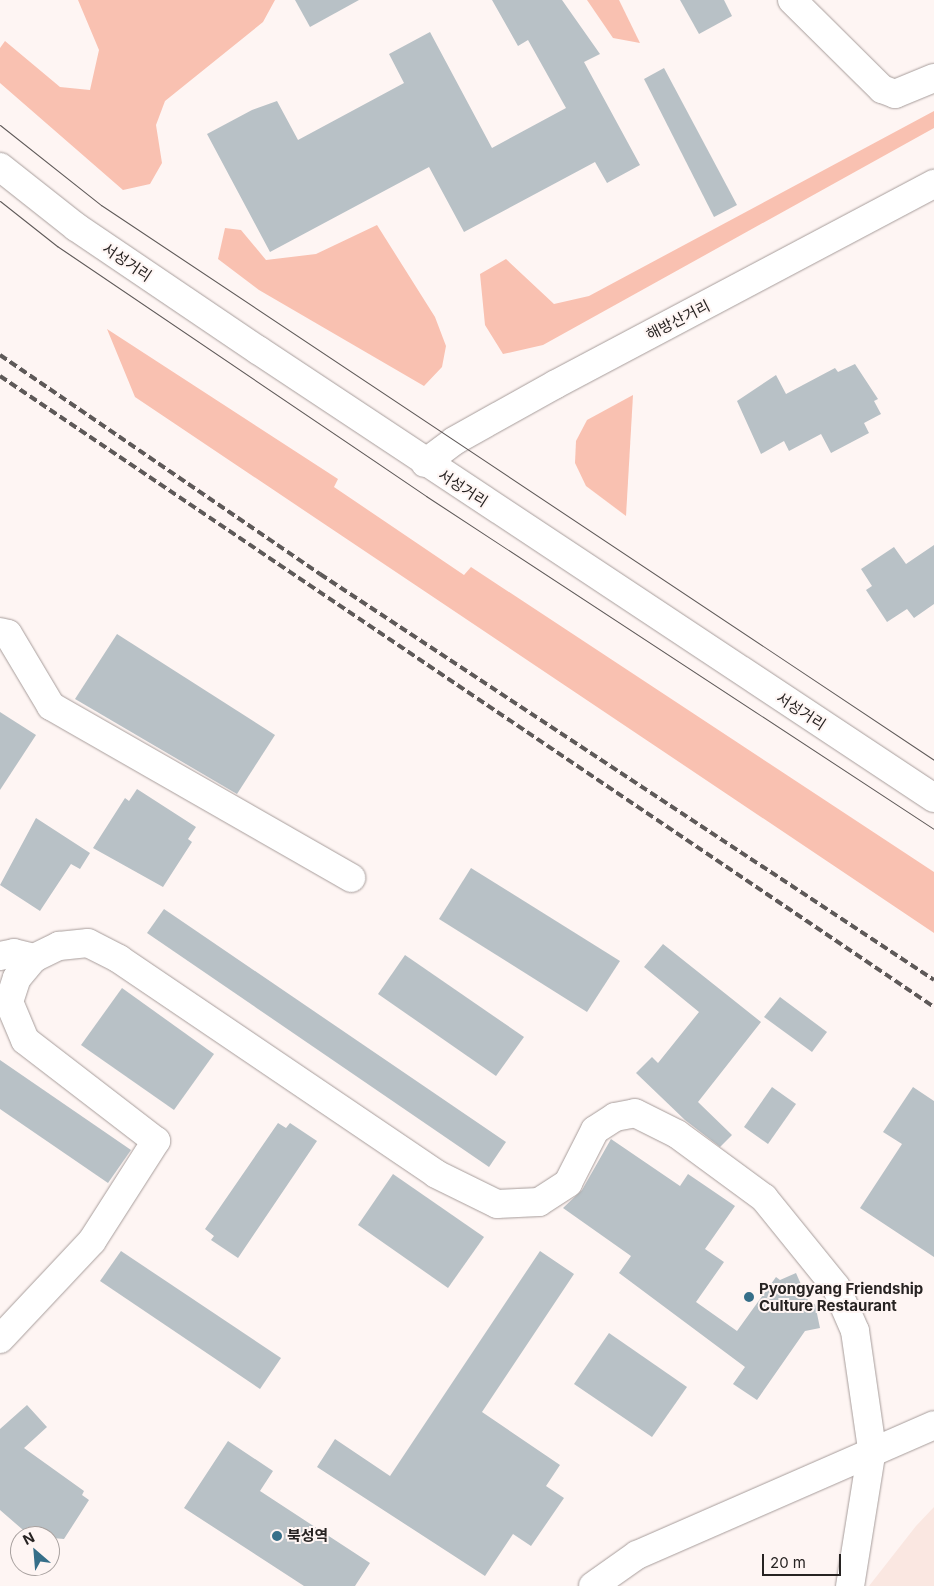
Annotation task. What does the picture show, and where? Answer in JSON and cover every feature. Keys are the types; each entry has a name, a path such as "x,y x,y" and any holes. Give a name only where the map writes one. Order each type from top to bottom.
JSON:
{"street":[{"path":"792,0 882,89 895,94 934,78"},
{"name":"서성거리","path":"0,167 76,227 425,463 934,798"},
{"name":"해방산거리","path":"425,463 454,441 556,384 934,184"},
{"path":"0,632 8,634 51,706 351,878"},
{"path":"0,1340 92,1241 156,1141 24,1040 9,1021 9,1002 17,978 34,958 59,946 88,943 112,955 436,1174 497,1204 538,1202 568,1183 596,1130 615,1117 635,1113 677,1134 764,1198 836,1287 855,1331 872,1449 850,1586"},
{"path":"0,956 14,953 34,958"},
{"path":"594,1586 637,1555 872,1449 934,1425"}],"shaded area":[{"path":"78,0 275,0 263,22 165,101 156,125 162,163 150,184 123,190 0,83 0,48 5,41 60,87 90,90 99,50"},
{"path":"587,0 619,0 640,43 613,38"},
{"path":"934,111 934,128 543,345 503,354 485,325 480,274 506,259 554,304 589,296"},
{"path":"377,225 435,317 446,346 442,367 424,386 259,290 218,259 225,228 241,230 266,260 316,254"},
{"path":"107,329 338,479 334,487 464,575 471,567 934,872 934,933 135,397"},
{"path":"633,395 626,516 586,486 575,463 576,441 587,420"},
{"path":"934,1507 934,1586 869,1586 916,1526"}],"building":[{"path":"295,0 359,0 310,27"},
{"path":"492,0 562,0 600,54 584,62 640,165 607,183 595,162 464,232 429,167 270,252 207,134 252,110 277,101 298,140 404,83 389,54 430,32 492,148 566,108 528,40 518,46"},
{"path":"680,0 724,0 732,16 699,34"},
{"path":"664,68 737,205 714,217 644,79"},
{"path":"855,364 878,399 874,401 881,414 864,423 869,433 831,453 821,434 789,451 784,441 761,454 737,401 776,375 786,394 835,368 838,372"},
{"path":"934,545 934,604 914,618 907,609 887,622 866,590 872,586 861,569 894,547 906,564"},
{"path":"117,634 275,735 237,794 75,699"},
{"path":"0,712 36,735 0,790"},
{"path":"137,789 196,827 188,839 192,842 163,887 93,848 125,798 129,801"},
{"path":"36,818 90,853 80,869 71,864 40,911 0,885"},
{"path":"471,868 620,961 587,1012 439,919"},
{"path":"164,909 506,1142 489,1167 147,933"},
{"path":"663,944 761,1022 698,1102 732,1135 720,1147 685,1120 636,1073 652,1057 658,1063 699,1012 644,967"},
{"path":"405,955 524,1037 496,1076 378,994"},
{"path":"122,988 214,1054 174,1110 81,1045"},
{"path":"780,997 827,1032 812,1052 764,1017"},
{"path":"0,1060 131,1150 108,1183 0,1109"},
{"path":"772,1087 796,1104 768,1144 744,1127"},
{"path":"913,1087 934,1101 934,1257 860,1208 902,1144 883,1132"},
{"path":"278,1123 286,1128 290,1123 317,1141 238,1258 211,1240 214,1236 205,1229"},
{"path":"611,1139 680,1186 688,1174 735,1206 705,1249 724,1262 696,1302 737,1331 776,1277 780,1280 796,1273 810,1305 815,1304 820,1328 805,1331 757,1400 733,1384 745,1367 619,1273 631,1256 563,1208 582,1190"},
{"path":"393,1174 484,1237 448,1288 358,1225"},
{"path":"121,1251 281,1358 260,1389 100,1281"},
{"path":"540,1251 574,1274 482,1412 560,1465 546,1486 564,1498 531,1546 513,1534 485,1576 317,1467 335,1439 390,1476"},
{"path":"609,1333 687,1387 652,1437 574,1384"},
{"path":"27,1405 47,1427 24,1448 84,1491 82,1495 89,1500 64,1539 60,1539 60,1526 18,1526 0,1510 0,1429"},
{"name":"북성역","path":"228,1441 273,1471 260,1491 370,1563 355,1586 304,1586 184,1508"}],"tram line":[{"path":"0,125 101,205 934,760"},
{"path":"0,201 57,246 426,496 934,829"}],"railway":[{"path":"0,355 320,574 934,980"},
{"path":"0,376 934,1007"}],"place":[{"name":"Pyongyang Friendship Culture Restaurant","path":"749,1297"},
{"name":"북성역","path":"277,1536"}]}
